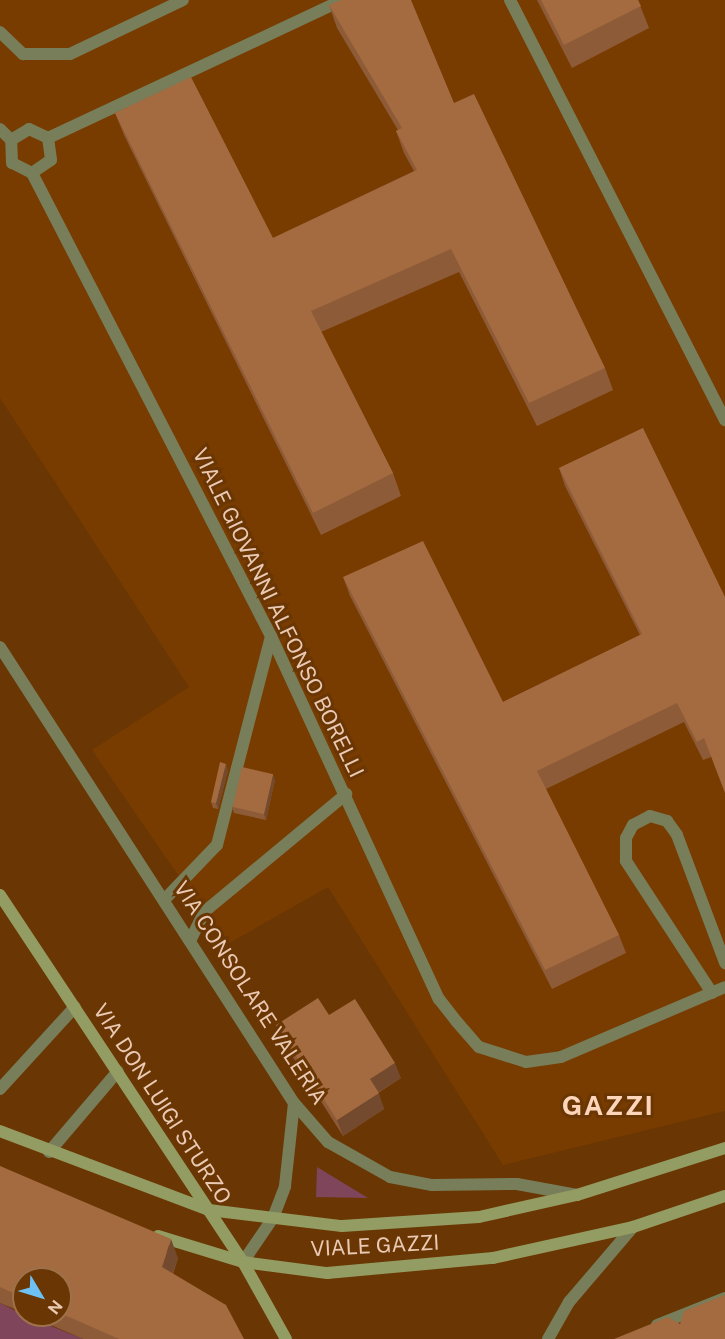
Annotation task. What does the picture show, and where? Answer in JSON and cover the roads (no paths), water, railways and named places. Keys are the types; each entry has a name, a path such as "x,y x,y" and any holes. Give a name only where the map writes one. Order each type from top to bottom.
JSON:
{"main road":[{"name":"VIA DON LUIGI STURZO","path":"0,894 243,1262 286,1339"},
{"name":"VIALE GAZZI","path":"0,1131 49,1152 209,1210 342,1226 423,1223 479,1217 577,1195 725,1148"},
{"name":"VIALE GAZZI","path":"146,1231 243,1262 327,1273 493,1258 633,1227 725,1196"}],"street":[{"path":"0,32 23,54 70,54 183,0"},
{"path":"48,138 342,0"},
{"path":"510,0 725,420"},
{"path":"0,129 11,140 12,163 32,173 51,160 48,138"},
{"path":"11,140 29,129 48,138"},
{"name":"VIALE GIOVANNI ALFONSO BORELLI","path":"32,173 271,636 439,999 479,1047 501,1058 526,1062 561,1057 712,993"},
{"path":"165,899 218,845 271,636"},
{"name":"VIA CONSOLARE VALERIA","path":"0,647 191,939 294,1103 328,1142 390,1177 432,1185 517,1184 577,1195"},
{"path":"191,939 204,912 346,794"},
{"path":"725,963 677,835 667,821 650,816 633,825 626,838 626,861 712,993 725,987"},
{"path":"0,1089 75,1007"},
{"path":"49,1152 118,1071"},
{"path":"243,1262 273,1218 292,1158 294,1103"},
{"path":"548,1339 569,1302 633,1227"},
{"path":"644,1330 679,1323 725,1298"}],"district":[{"name":"GAZZI","path":"608,1106"}]}
